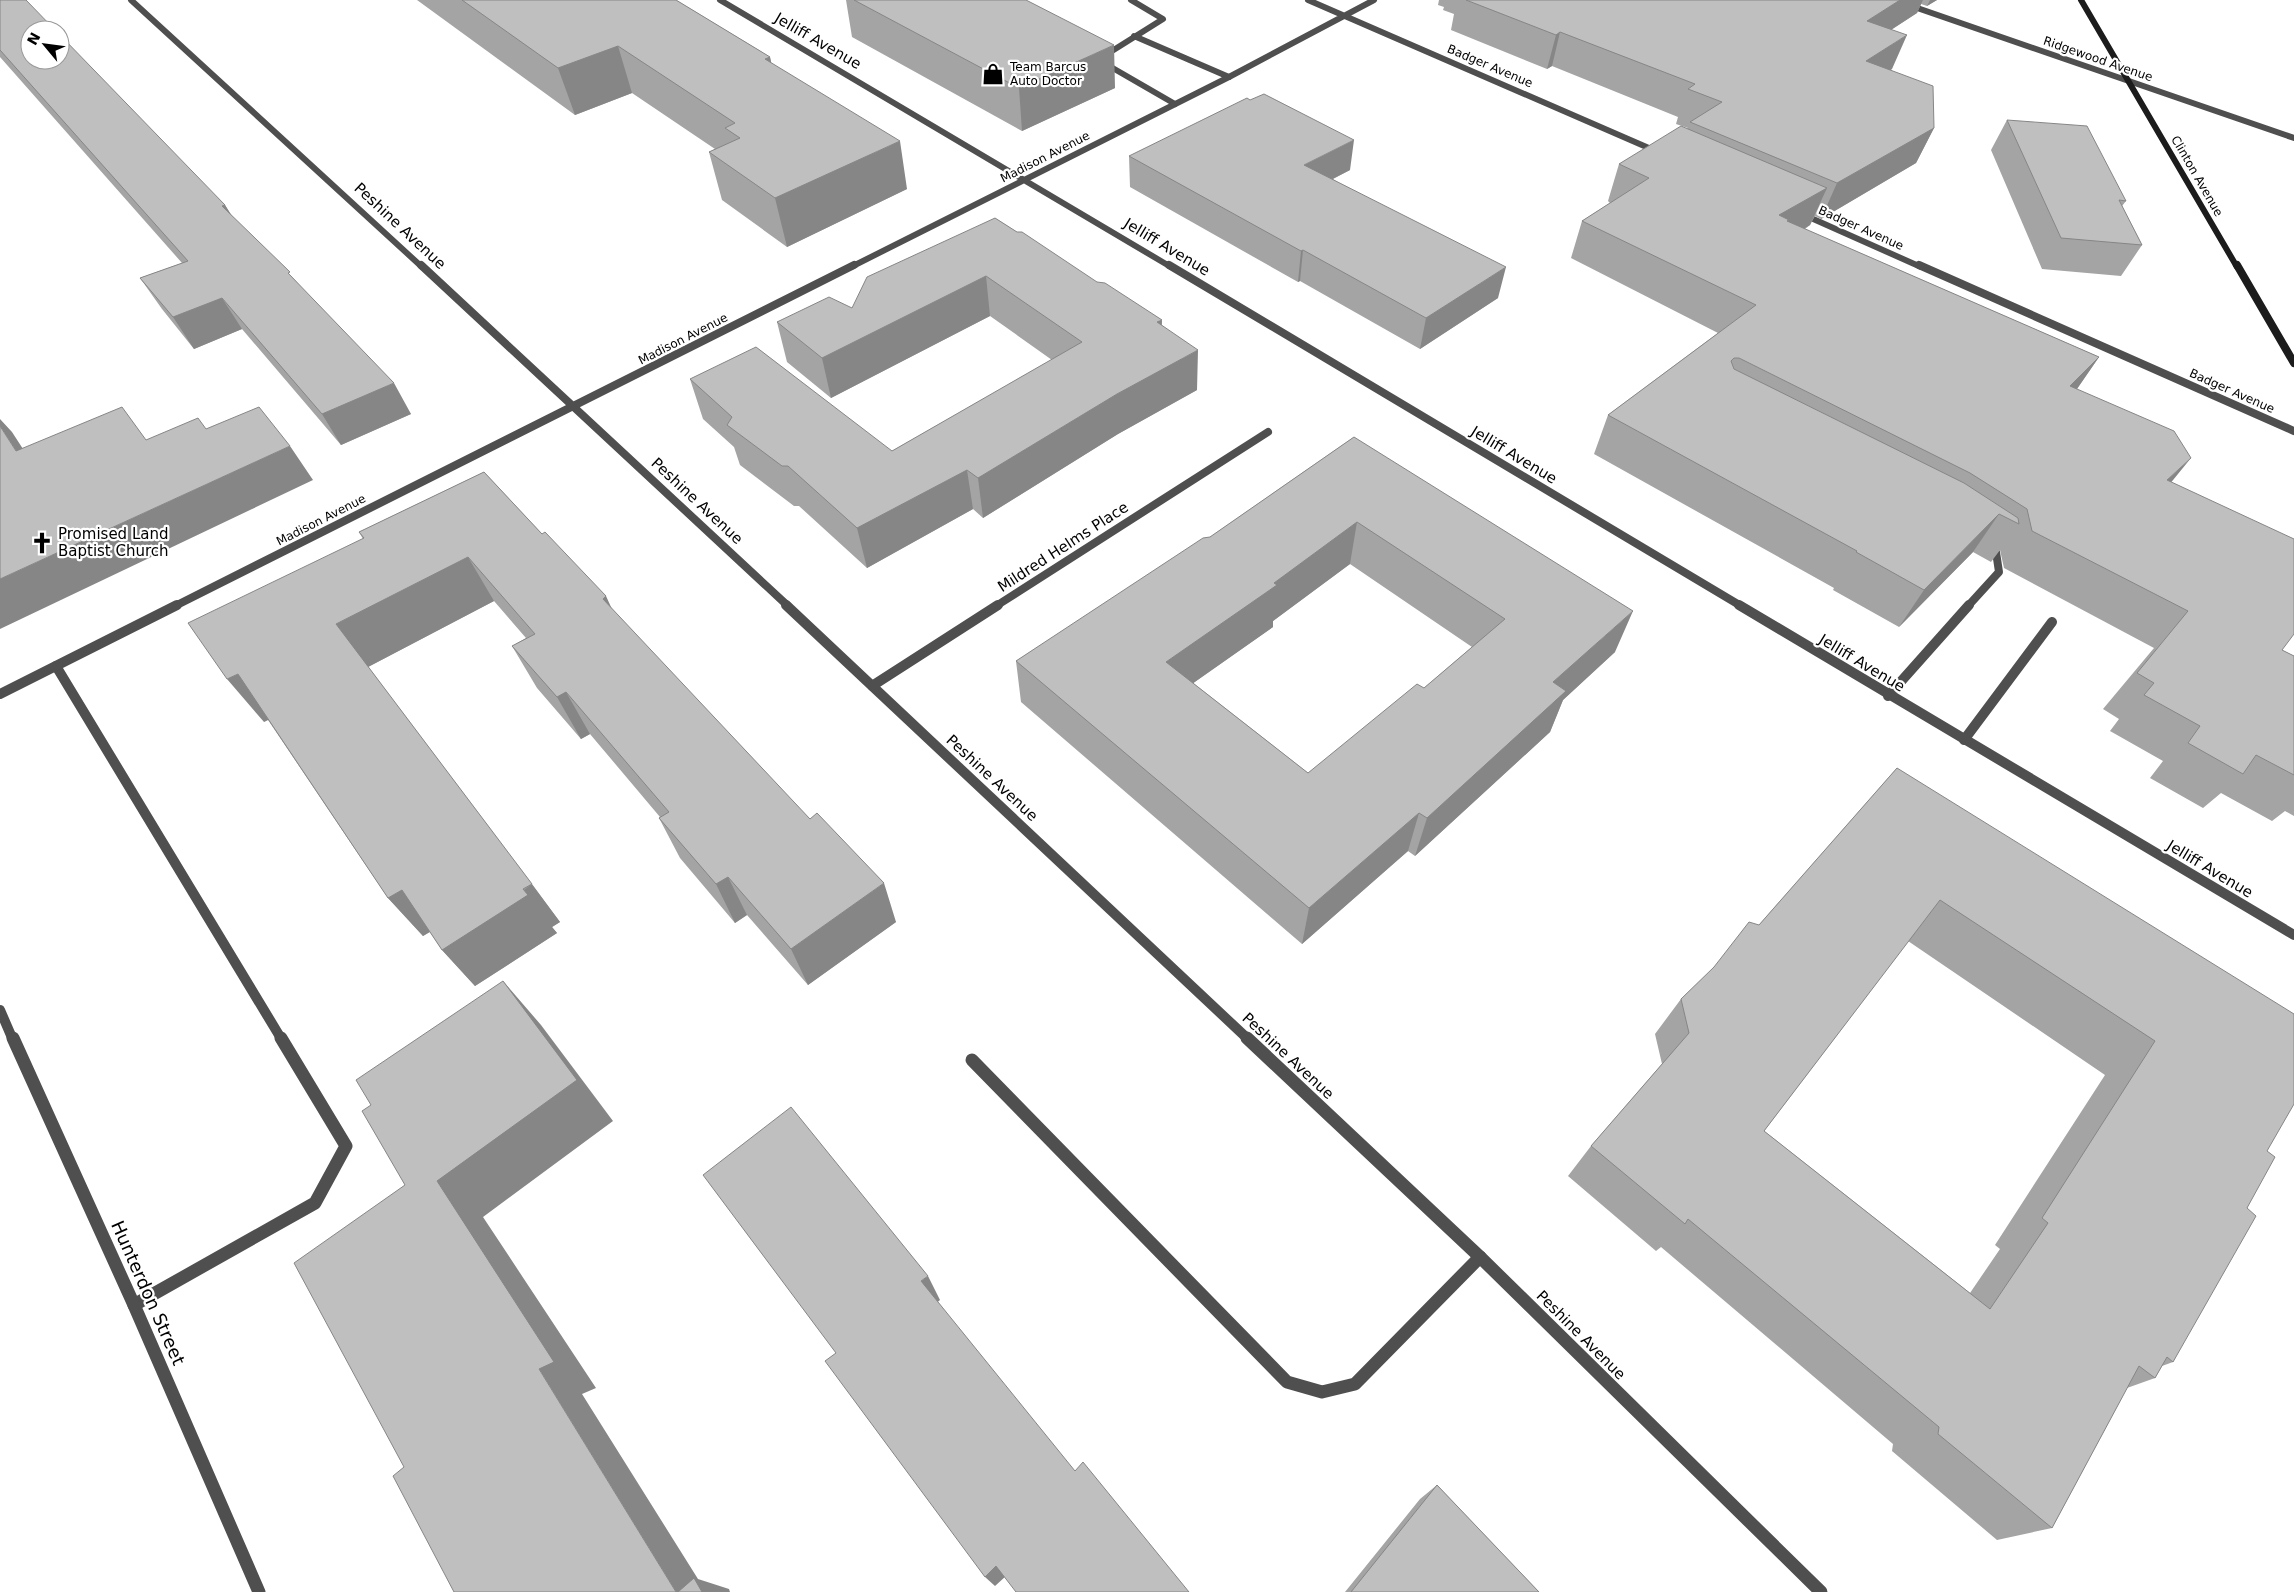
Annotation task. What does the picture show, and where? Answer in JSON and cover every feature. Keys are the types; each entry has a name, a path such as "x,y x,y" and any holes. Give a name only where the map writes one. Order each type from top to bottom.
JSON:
{"main road":[{"name":"Clinton Avenue","path":"2081,0 2294,363"}],"street":[{"name":"Peshine Avenue","path":"131,0 574,406 1480,1257 1820,1592"},
{"name":"Jelliff Avenue","path":"720,0 1026,179 1888,696 2294,935"},
{"path":"1131,0 1162,19 1097,59 1175,104"},
{"name":"Badger Avenue","path":"1308,0 1662,153"},
{"name":"Madison Avenue","path":"0,694 1229,77 1374,0"},
{"name":"Ridgewood Avenue","path":"1894,0 2294,138"},
{"path":"1134,36 1229,77"},
{"name":"Badger Avenue","path":"1799,213 2294,431"},
{"name":"Mildred Helms Place","path":"872,686 1268,432"},
{"path":"1888,696 1999,572 1996,552 1981,542"},
{"path":"1964,740 2052,622"},
{"path":"56,666 346,1146 315,1203 134,1305"},
{"name":"Hunterdon Street","path":"0,1010 134,1305 259,1592"},
{"path":"972,1060 1287,1382 1322,1392 1355,1384 1480,1257"}],"building":[{"path":"0,0 26,0 45,20 20,20 20,70 70,70 70,45 225,205 222,206 290,272 288,273 394,383 322,414 222,298 173,317 140,278 188,261 0,50"},
{"path":"462,0 676,0 770,57 765,59 900,141 775,198 709,152 740,138 725,128 735,123 618,46 558,68"},
{"path":"854,0 1026,0 1114,45 1019,88"},
{"path":"1466,0 1900,0 1867,21 1907,35 1866,61 1933,86 1934,128 1837,183 1690,122 1722,102 1688,89 1695,84 1560,32 1556,35"},
{"path":"1264,94 1354,140 1304,165 1506,267 1426,318 1129,156 1247,98 1250,100"},
{"path":"2007,120 2087,126 2126,201 2119,200 2142,245 2061,238"},
{"path":"1681,126 1827,188 1779,215 1789,220 1787,221 2099,357 2070,386 2174,431 2191,458 2167,480 2294,539 2294,634 2282,650 2294,656 2294,775 2256,755 2243,774 2188,743 2200,726 2144,695 2154,683 2137,673 2188,611 2032,531 2027,509 1970,473 1739,358 1734,358 1731,361 1734,369 1964,483 2018,518 2019,524 1999,514 1924,590 1857,551 1608,415 1756,305 1582,221 1649,178 1619,164"},
{"path":"995,218 1017,232 1022,232 1097,282 1105,283 1162,320 1157,322 1198,350 1117,394 978,478 967,470 857,528 788,466 782,466 727,425 732,417 690,379 756,347 892,451 1082,342 986,276 822,358 777,322 829,297 852,308 867,277"},
{"path":"122,407 146,440 198,418 206,429 259,407 290,446 0,579 0,426 16,451"},
{"path":"1354,437 1633,611 1553,682 1566,691 1427,818 1419,813 1309,908 1016,661 1203,538 1210,537","holes":["1357,522 1505,619 1424,688 1417,684 1308,773 1166,662 1277,585 1274,583"]},
{"path":"484,472 542,534 545,532 606,596 603,599 810,819 817,813 884,883 791,949 728,877 716,884 659,818 669,812 566,692 557,697 512,646 535,634 468,557 336,624 532,884 523,889 528,895 442,950 402,890 388,898 238,674 227,679 188,623 364,538 359,532"},
{"path":"1897,768 2294,1014 2294,1104 2267,1151 2275,1157 2247,1208 2256,1216 2173,1362 2167,1357 2155,1378 2139,1366 2052,1528 1938,1434 1939,1427 1688,1219 1685,1224 1591,1146 1689,1033 1681,999 1714,967 1749,922 1759,925","holes":["1940,900 2155,1041 2042,1218 2048,1223 1990,1309 1764,1131"]},
{"path":"503,981 577,1080 437,1181 554,1362 539,1369 676,1592 454,1592 393,1476 404,1467 294,1263 405,1185 362,1111 371,1105 356,1080"},
{"path":"791,1107 928,1276 921,1281 1075,1471 1083,1462 1189,1592 1016,1592 996,1566 985,1577 825,1361 836,1353 703,1175"},
{"path":"1437,1485 1539,1592 1351,1592"},
{"path":"694,1578 702,1592 678,1592"}],"place":[{"name":"Team Barcus Auto Doctor","path":"993,74"},
{"name":"Promised Land Baptist Church","path":"42,543"}]}
